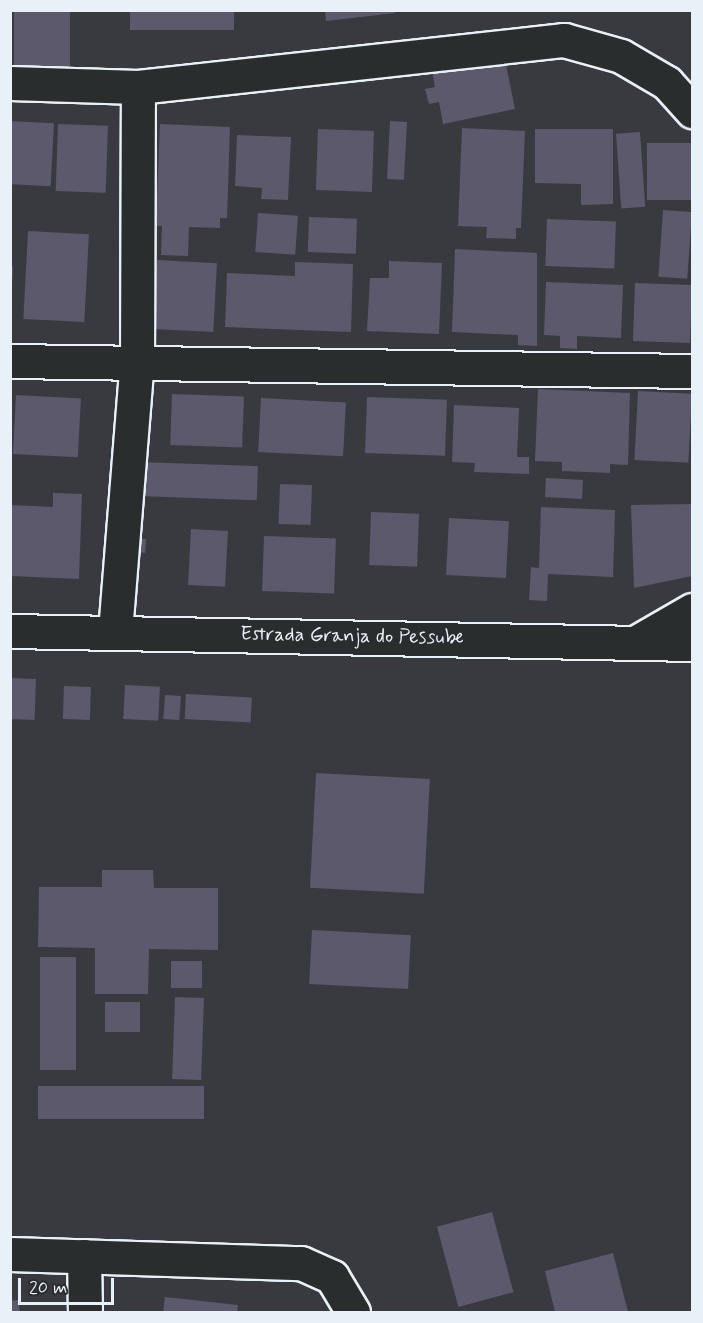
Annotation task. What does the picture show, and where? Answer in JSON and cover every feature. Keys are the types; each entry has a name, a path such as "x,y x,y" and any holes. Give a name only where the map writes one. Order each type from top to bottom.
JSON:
{"street":[{"path":"10,83 138,87 564,40 621,56 667,83 693,111"},
{"path":"116,632 137,360 138,87"},
{"path":"10,361 137,360 693,371"},
{"path":"640,640 693,610"},
{"name":"Estrada Granja do Pessube","path":"10,631 640,640 693,644"},
{"path":"10,1254 301,1263 332,1277 353,1312"},
{"path":"84,1256 85,1312"}],"building":[{"path":"14,10 70,10 70,80 14,80"},
{"path":"130,10 234,10 234,30 130,30"},
{"path":"325,10 395,10 395,13 326,21"},
{"path":"503,50 515,109 443,124 439,102 429,104 425,89 435,87 431,65"},
{"path":"10,121 54,123 51,186 10,184"},
{"path":"390,121 407,122 404,180 387,179"},
{"path":"58,124 108,126 106,193 56,191"},
{"path":"160,124 230,127 227,218 220,218 220,228 189,227 188,256 161,255 162,226 144,225 145,197 157,197"},
{"path":"462,128 525,131 521,228 516,228 516,239 486,238 487,227 458,226"},
{"path":"318,129 374,131 372,192 316,190"},
{"path":"535,129 613,129 613,204 581,205 581,184 535,183"},
{"path":"640,132 645,207 621,208 616,134"},
{"path":"237,135 291,137 288,200 261,199 262,188 235,186"},
{"path":"647,143 692,143 692,200 647,200"},
{"path":"663,210 692,212 687,279 658,277"},
{"path":"258,213 298,216 295,255 255,252"},
{"path":"309,217 357,219 356,254 308,252"},
{"path":"547,219 616,221 614,268 545,266"},
{"path":"28,231 89,234 84,322 23,319"},
{"path":"455,249 537,253 537,346 518,345 518,335 452,332"},
{"path":"157,260 217,263 213,332 153,329"},
{"path":"389,261 442,263 439,334 367,331 370,278 389,278"},
{"path":"295,262 353,264 351,332 225,327 227,273 295,276"},
{"path":"10,266 13,267 12,285 10,285"},
{"path":"546,282 623,285 621,338 577,336 577,349 560,348 560,336 544,335"},
{"path":"635,283 692,285 690,343 633,341"},
{"path":"538,389 630,393 628,465 610,464 610,473 562,471 562,462 535,461"},
{"path":"638,391 692,394 688,463 634,460"},
{"path":"172,394 244,397 242,447 170,445"},
{"path":"16,395 81,398 78,457 13,454"},
{"path":"367,397 447,400 445,456 365,453"},
{"path":"261,398 346,402 343,456 258,452"},
{"path":"454,405 519,408 517,457 529,457 529,474 474,472 475,463 452,462"},
{"path":"138,462 258,466 257,500 137,496"},
{"path":"546,478 583,480 582,499 545,497"},
{"path":"280,484 312,485 311,525 279,524"},
{"path":"53,493 82,494 79,579 10,576 11,505 53,507"},
{"path":"692,504 692,576 634,588 631,505"},
{"path":"541,507 615,510 613,577 548,574 547,601 529,600 531,567 539,568"},
{"path":"371,512 419,514 417,567 369,565"},
{"path":"449,518 509,521 506,578 446,575"},
{"path":"191,529 228,531 225,587 188,585"},
{"path":"264,536 336,539 334,593 262,591"},
{"path":"129,538 146,539 145,553 128,552"},
{"path":"10,678 36,679 35,720 10,719"},
{"path":"125,685 160,687 158,721 123,719"},
{"path":"64,686 91,687 90,720 63,719"},
{"path":"186,694 252,697 251,722 185,719"},
{"path":"165,695 181,696 179,720 163,719"},
{"path":"316,773 430,779 424,894 310,888"},
{"path":"102,870 153,870 154,888 218,888 218,950 149,949 148,994 95,994 95,948 38,947 39,887 102,887"},
{"path":"312,930 411,935 408,989 309,984"},
{"path":"40,957 76,957 76,1070 40,1070"},
{"path":"171,961 202,961 202,988 171,988"},
{"path":"175,997 204,998 201,1080 172,1079"},
{"path":"105,1002 140,1002 140,1032 105,1032"},
{"path":"38,1086 204,1086 204,1119 38,1119"},
{"path":"492,1212 513,1292 458,1307 437,1227"},
{"path":"613,1253 628,1312 555,1312 545,1271"},
{"path":"165,1297 238,1305 237,1312 163,1312"},
{"path":"18,1300 20,1312 10,1312 10,1301"}]}
